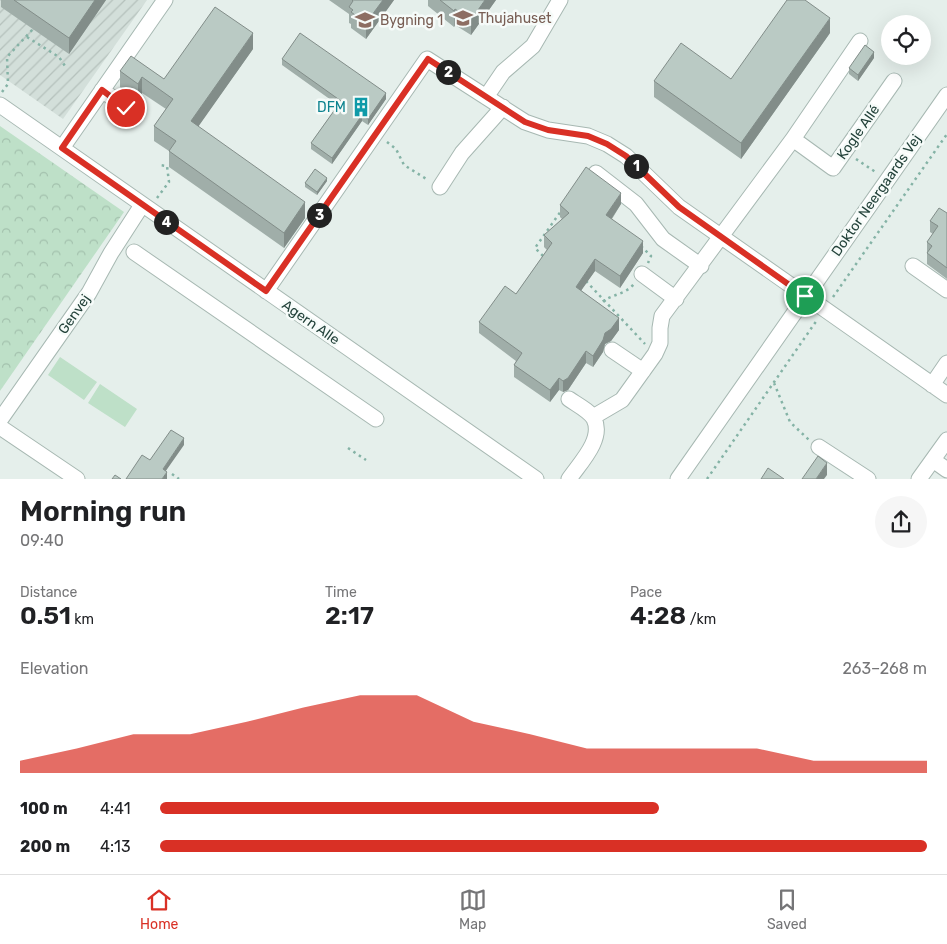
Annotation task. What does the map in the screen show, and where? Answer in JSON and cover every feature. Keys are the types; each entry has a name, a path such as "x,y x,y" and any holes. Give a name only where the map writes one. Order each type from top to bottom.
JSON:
{"street":[{"path":"62,148 165,0"},
{"path":"486,97 503,72 534,46 560,0"},
{"path":"593,417 622,400 643,372 660,343 662,316 722,238 860,41"},
{"path":"266,291 428,59 525,122 548,130 588,136 607,144 626,156 679,207 947,395"},
{"name":"Kogle Allé","path":"793,139 833,168 894,81"},
{"path":"102,90 126,108"},
{"name":"Doktor Neergaards Vej","path":"678,479 947,95"},
{"name":"Agern Alle","path":"0,106 536,479"},
{"path":"440,187 462,153 503,107"},
{"path":"596,173 636,204 663,239 701,266"},
{"name":"Genvej","path":"0,420 89,293 111,253 146,207"},
{"path":"134,252 376,418"},
{"path":"913,266 947,290"},
{"path":"642,274 676,299"},
{"path":"612,350 643,372"},
{"path":"932,385 947,363"},
{"path":"569,399 593,417 595,440 569,479"},
{"path":"0,427 77,479"},
{"path":"919,479 947,440"},
{"path":"819,447 868,479"},
{"path":"933,460 947,470"}],"path":[{"path":"0,96 8,84 7,58 33,29"},
{"path":"27,37 59,57 65,66"},
{"path":"375,134 396,149 404,165 440,187"},
{"path":"146,207 169,182 166,166 159,165"},
{"path":"544,258 535,248 567,203"},
{"path":"584,279 655,354"},
{"path":"774,383 790,422 819,447"},
{"path":"348,448 366,460"},
{"path":"172,474 179,479"}],"shaded area":[{"path":"0,0 147,0 63,119 0,75"}],"green space":[{"path":"0,126 124,212 0,391"},
{"path":"60,357 97,382 84,400 48,375"},
{"path":"100,384 137,409 125,427 88,403"}],"building":[{"path":"14,0 95,0 69,38"},
{"path":"352,0 383,0 366,23 351,12 353,10 349,7"},
{"path":"440,0 485,0 471,20 455,9 454,11"},
{"path":"787,0 805,0 830,18 741,143 654,81 681,43 731,79"},
{"path":"215,7 253,33 191,121 305,202 284,233 169,151 176,141 154,126 173,99 142,77 138,84 120,71 131,56 164,79"},
{"name":"DFM","path":"300,33 386,93 368,119 362,115 332,158 311,143 341,101 282,59"},
{"path":"865,45 874,52 858,75 849,68"},
{"path":"586,167 621,193 606,215 643,241 620,276 595,259 576,287 619,318 611,329 605,333 593,356 586,351 568,378 563,381 559,378 550,390 514,365 522,353 479,322 505,286 516,294 552,243 544,235 569,213 560,205"},
{"path":"315,169 327,178 317,192 305,183"},
{"path":"939,208 947,213 947,268 927,253 932,246 927,242 938,226 930,221"},
{"path":"171,430 184,438 163,469 167,472 162,479 126,479 142,455 150,460"},
{"path":"818,456 827,463 816,479 802,479"},
{"path":"768,468 784,479 761,479"},
{"path":"115,475 121,479 112,479"}],"place":[{"name":"Thujahuset","path":"463,18"},
{"name":"Bygning 1","path":"365,20"},
{"name":"DFM","path":"361,107"}],"route":[{"path":"126,108 102,90 62,148 266,291 428,59 525,122 548,130 588,136 607,144 626,156 679,207 805,296"}]}
